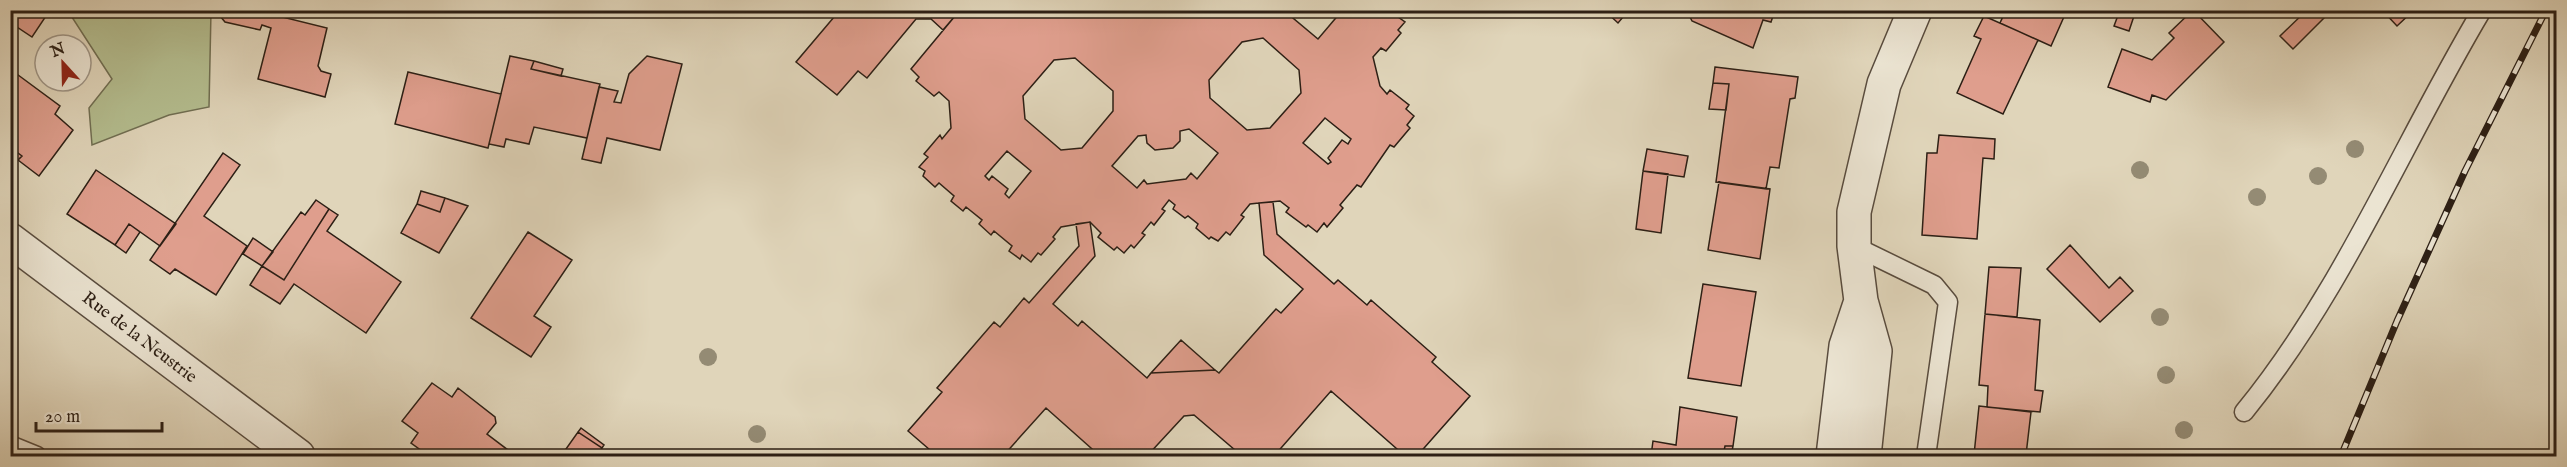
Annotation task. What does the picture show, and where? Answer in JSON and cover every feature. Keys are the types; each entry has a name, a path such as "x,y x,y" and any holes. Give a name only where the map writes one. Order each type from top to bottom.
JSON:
{"street":[{"path":"1864,456 1875,351 1861,301 1854,246 1854,212 1884,84 1915,10"},
{"name":"Rue de la Neustrie","path":"10,240 298,456"},
{"path":"1833,456 1846,346 1861,301"}],"lane":[{"path":"2244,412 2305,329 2387,187 2482,10"},
{"path":"1854,246 1934,285 1948,302 1926,456"},
{"path":"10,445 37,456"}],"green space":[{"path":"68,11 211,11 209,107 169,115 92,145 89,108 112,79 93,50 93,33 82,33"}],"building":[{"path":"20,10 50,10 32,37 11,23"},
{"path":"221,10 254,10 327,28 318,66 321,71 331,74 325,97 258,79 271,28 262,25 260,30 225,22 220,16"},
{"path":"840,10 949,10 955,16 943,30 931,19 916,19 867,78 858,71 837,95 796,62"},
{"path":"949,10 1298,10 1293,18 1318,39 1340,13 1336,10 1399,10 1402,13 1398,17 1405,22 1398,30 1401,33 1386,51 1381,48 1373,57 1380,86 1387,94 1390,90 1409,105 1406,109 1414,116 1407,125 1410,128 1394,147 1390,145 1361,187 1357,185 1340,205 1343,208 1327,227 1324,223 1317,232 1286,212 1289,208 1280,201 1250,204 1241,215 1244,217 1230,235 1226,232 1218,241 1211,237 1209,239 1196,228 1198,224 1173,209 1175,205 1169,200 1162,209 1165,211 1154,225 1151,222 1142,233 1145,235 1134,248 1131,245 1124,253 1117,247 1114,250 1098,237 1101,233 1090,222 1061,227 1053,237 1055,239 1041,255 1038,253 1031,262 1022,255 1020,259 1009,251 1012,246 994,231 991,235 979,224 982,220 966,207 963,211 951,201 954,196 939,183 935,187 923,176 925,171 919,167 928,157 924,154 940,135 942,139 951,128 949,101 939,92 934,96 916,81 919,77 911,69 955,16","holes":["1263,38 1299,70 1301,93 1270,128 1247,130 1210,98 1209,80 1242,42","1075,58 1113,91 1113,111 1082,148 1061,150 1025,119 1023,96 1054,60","1325,118 1351,139 1348,144 1342,140 1328,158 1331,162 1328,164 1303,143","1189,129 1218,153 1197,179 1191,173 1186,179 1147,184 1144,180 1137,188 1112,166 1138,136 1146,135 1147,143 1155,150 1173,148 1180,141 1180,131","1007,151 1031,171 1009,198 1005,194 1008,189 992,176 989,180 985,176"]},
{"path":"1604,10 1629,10 1618,23"},
{"path":"1691,10 1775,10 1771,22 1763,20 1753,48 1692,21 1689,15"},
{"path":"2006,10 2067,10 2051,46 2000,23"},
{"path":"2120,10 2136,10 2129,31 2114,26"},
{"path":"2193,10 2224,42 2166,100 2152,95 2150,102 2108,87 2122,49 2152,60 2174,38 2169,33"},
{"path":"2307,10 2332,10 2293,49 2280,36"},
{"path":"2382,10 2414,10 2397,26"},
{"path":"1984,16 2038,40 2003,114 1957,93 1981,39 1974,36"},
{"path":"510,56 534,61 531,69 600,84 587,138 534,127 529,144 506,139 504,147 489,144"},
{"path":"647,56 682,64 660,150 607,138 601,163 582,159 599,87 618,91 614,102 621,103 629,74"},
{"path":"534,61 563,69 561,76 531,69"},
{"path":"1715,67 1798,77 1795,98 1790,99 1779,168 1770,167 1766,189 1716,182 1729,84 1713,83"},
{"path":"10,69 33,86 33,93 42,93 60,106 55,114 73,130 39,176 18,160 22,156 10,147"},
{"path":"408,72 501,94 488,148 395,124"},
{"path":"1713,83 1729,84 1726,110 1709,109"},
{"path":"1939,135 1995,139 1994,159 1983,158 1977,239 1922,235 1927,153 1937,153"},
{"path":"10,147 22,156 18,160 10,155"},
{"path":"1647,149 1688,156 1684,177 1643,171"},
{"path":"223,153 240,165 204,216 247,246 216,295 175,269 170,274 150,260"},
{"path":"96,170 176,224 160,246 129,224 115,245 67,214"},
{"path":"1643,171 1668,174 1661,233 1636,229"},
{"path":"1719,182 1770,189 1760,259 1708,250"},
{"path":"421,191 445,198 440,212 417,204"},
{"path":"445,198 468,206 439,253 401,233 417,204 440,212"},
{"path":"316,200 329,209 284,280 262,266 301,212 305,215"},
{"path":"1273,202 1277,234 1334,284 1338,280 1367,305 1371,300 1436,357 1432,362 1470,396 1417,456 1405,456 1331,391 1274,456 1242,456 1194,415 1184,416 1147,456 1100,456 1046,408 1003,456 937,456 908,431 942,392 937,388 994,322 1000,327 1024,298 1029,303 1079,246 1076,224 1090,222 1095,256 1053,304 1078,326 1082,321 1147,378 1151,373 1215,370 1219,373 1276,309 1281,313 1303,289 1264,255 1259,203"},
{"path":"329,209 338,215 327,231 401,282 366,333 294,284 280,304 250,285 262,266 284,280"},
{"path":"129,224 140,232 126,253 115,245"},
{"path":"528,232 572,260 534,316 551,327 531,357 471,318"},
{"path":"253,238 273,252 262,266 243,254"},
{"path":"2070,245 2109,288 2120,277 2133,291 2100,322 2047,269"},
{"path":"1989,267 2021,268 2017,317 1985,314"},
{"path":"1703,284 1756,292 1741,386 1688,378"},
{"path":"1985,314 2040,320 2035,390 2043,391 2040,412 1987,407 1988,386 1979,385"},
{"path":"1181,340 1215,370 1151,373"},
{"path":"432,383 452,397 458,388 495,417 496,423 487,434 516,456 429,456 411,443 418,433 402,421"},
{"path":"1979,406 2031,412 2026,455 2032,456 1974,455"},
{"path":"1680,407 1737,417 1733,446 1725,446 1723,456 1651,456 1653,441 1676,445"},
{"path":"581,428 604,445 602,448 578,432"},
{"path":"578,432 602,448 596,456 561,456"},
{"path":"1725,446 1733,446 1731,456 1723,456"}],"railway":[{"path":"2341,456 2397,321 2465,171 2546,10"}]}
